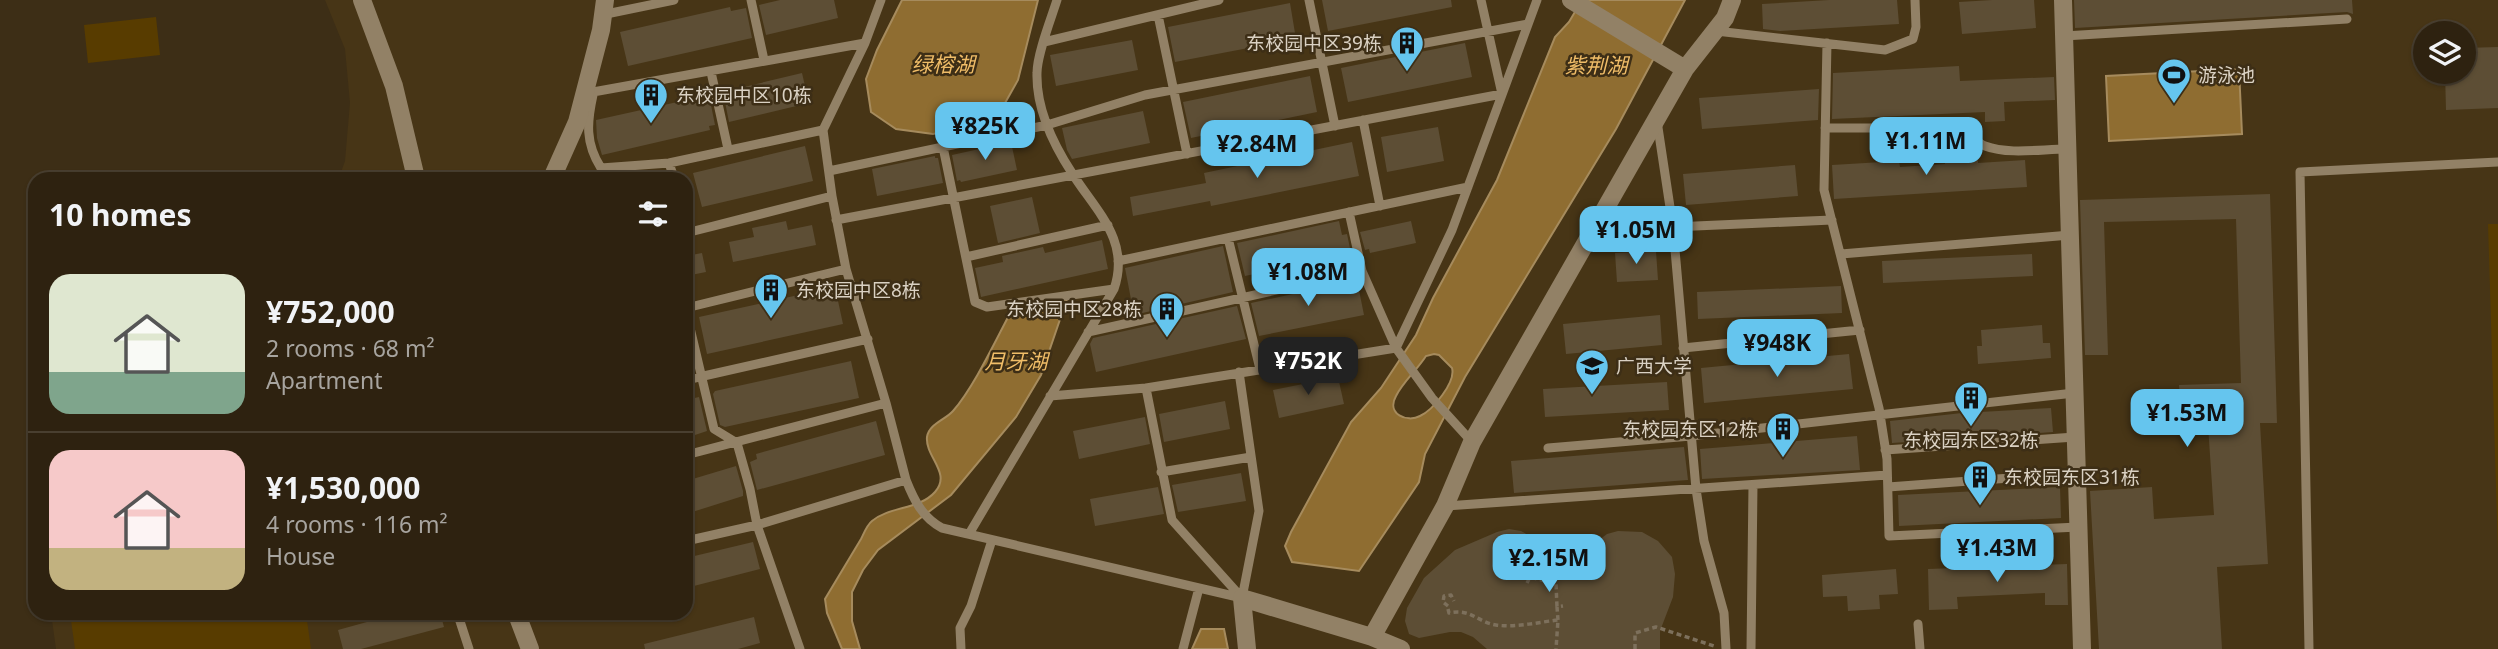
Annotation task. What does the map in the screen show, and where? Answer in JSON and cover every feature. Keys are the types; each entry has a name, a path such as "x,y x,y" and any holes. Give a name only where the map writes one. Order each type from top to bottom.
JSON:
{"street":[{"path":"362,0 394,86 415,172"},
{"path":"1571,0 1685,69"},
{"path":"1372,637 1445,506 1472,442 1685,69 1725,18 1732,0"},
{"path":"2063,0 2082,649"},
{"path":"555,172 577,122 608,6"},
{"path":"1247,649 1242,598 1372,637 1401,649"},
{"path":"519,620 530,649"}],"lane":[{"path":"614,0 608,6 587,128 588,142 601,168 669,163 823,130"},
{"path":"608,6 674,0"},
{"path":"751,0 764,60"},
{"path":"881,0 865,43 823,130 846,269 906,480 914,499 928,521 942,528 1242,598"},
{"path":"969,534 1118,279 1115,239 1094,202 1073,175 1047,125 1036,72 1057,0"},
{"path":"1044,42 1157,15 1181,5 1219,0"},
{"path":"1308,0 1335,125"},
{"path":"1482,0 1502,94"},
{"path":"1398,351 1452,230 1537,0"},
{"path":"1715,30 1885,50 1913,40 1916,27 1915,0"},
{"path":"1157,15 1187,154"},
{"path":"2064,36 2347,19"},
{"path":"829,171 1047,125 1173,90 1528,24"},
{"path":"593,92 865,43"},
{"path":"1827,43 1824,190 1880,413 1888,487 1889,536 2078,527"},
{"path":"711,72 728,149"},
{"path":"836,220 1502,94"},
{"path":"1363,120 1380,206"},
{"path":"1657,121 1673,227 1696,489 1704,541 1724,613 1726,649"},
{"path":"1825,128 1959,128 1970,132 1983,146 2003,150 2067,149"},
{"path":"943,147 975,302 988,307 1114,289"},
{"path":"2309,649 2300,173 2498,162"},
{"path":"669,163 672,172"},
{"path":"1118,261 1468,187"},
{"path":"693,231 832,196"},
{"path":"1349,212 1362,271 1398,351 1432,398 1472,442"},
{"path":"1673,227 1832,220"},
{"path":"966,257 1108,225"},
{"path":"1841,254 2070,236"},
{"path":"1228,238 1260,369"},
{"path":"693,308 846,269"},
{"path":"1088,332 1362,271"},
{"path":"1683,348 1860,330"},
{"path":"693,378 868,339"},
{"path":"693,344 714,429 737,443 757,525 800,649"},
{"path":"1051,396 1146,388 1239,372 1398,351"},
{"path":"1239,372 1259,511 1242,598"},
{"path":"1146,388 1172,520 1242,598"},
{"path":"1548,448 1691,436 2074,393"},
{"path":"693,453 886,403"},
{"path":"1885,450 2076,437"},
{"path":"1161,472 1251,457"},
{"path":"1888,487 2077,473"},
{"path":"1445,506 1887,475"},
{"path":"693,539 757,525 906,480"},
{"path":"1751,649 1753,485"},
{"path":"961,649 960,628 971,606 992,540"},
{"path":"1183,649 1199,588"},
{"path":"460,620 469,649"},
{"path":"1918,624 1920,649"}],"path":[{"path":"1527,583 1530,577 1556,584 1556,649"},
{"path":"1454,601 1451,595 1444,596 1443,602 1449,613 1467,612 1493,625 1558,620"},
{"path":"1557,607 1563,606"},
{"path":"1635,649 1635,633 1656,627 1726,649"}],"shaded area":[{"name":"广西大学","path":"325,0 2498,0 2498,649 56,649 52,620 693,620 693,172 341,172 345,161 350,103 345,49"},
{"path":"156,17 160,55 88,63 84,25"},
{"path":"2488,224 2498,224 2498,553"},
{"path":"71,620 307,620 311,649 75,649"}],"water":[{"name":"绿榕湖","path":"902,0 1038,0 1018,80 1000,112 970,126 933,134 896,129 871,112 866,79"},
{"name":"紫荆湖","path":"1582,0 1685,0 1616,129 1465,377 1425,454 1419,482 1359,571 1292,562 1285,546 1291,532 1351,422 1381,388 1416,335 1497,180 1555,37 1569,22","holes":["1439,355 1452,368 1451,381 1442,395 1420,416 1409,418 1399,415 1394,408 1399,391 1426,356"]},
{"name":"游泳池","path":"2239,69 2242,134 2109,141 2106,76"},
{"name":"月牙湖","path":"1068,296 1041,375 1016,417 951,495 878,550 863,570 852,592 852,621 860,649 842,649 827,613 825,599 867,527 879,516 921,502 935,492 941,478 927,444 928,433 953,411 961,400 1015,304"},
{"path":"1201,629 1224,629 1228,649 1192,649"}],"building":[{"path":"780,0 834,0 838,18 766,35 759,5"},
{"path":"1322,0 1451,0 1452,7 1328,31"},
{"path":"1897,0 1899,24 1780,31 1763,29 1762,4"},
{"path":"2034,0 2036,28 1962,34 1959,2"},
{"path":"2074,0 2352,0 2353,14 2347,12 2075,28"},
{"path":"1290,3 1296,39 1175,62 1168,27"},
{"path":"730,7 731,11 746,8 752,38 628,66 620,32"},
{"path":"1132,40 1138,70 1056,86 1050,55"},
{"name":"东校园中区39栋","path":"1465,43 1472,77 1348,102 1341,68"},
{"path":"2498,47 2498,108 2446,110 2445,84 2476,84 2476,48"},
{"path":"1959,66 1960,81 2054,77 2055,100 2004,102 2005,121 1985,122 1985,112 1832,119 1833,73"},
{"path":"802,73 809,103 729,122 723,92"},
{"path":"1310,76 1317,112 1191,138 1183,102"},
{"path":"1819,89 1818,120 1702,129 1699,98"},
{"name":"东校园中区10栋","path":"709,95 715,125 709,126 710,130 602,155 596,120"},
{"path":"1143,111 1150,143 1072,159 1062,128"},
{"path":"1438,127 1444,161 1387,172 1381,137"},
{"path":"1011,142 1017,170 957,181 952,155"},
{"path":"1352,142 1359,176 1211,206 1210,201 1133,216 1130,197 1206,183 1204,173"},
{"path":"805,146 813,181 702,207 693,173"},
{"path":"1978,154 1978,163 2025,160 2027,187 1834,199 1832,165 1899,161 1900,167 1945,164 1945,156"},
{"path":"935,156 938,158 943,183 877,196 872,169"},
{"path":"1795,165 1798,196 1686,205 1683,174"},
{"path":"2270,194 2277,423 2260,423 2268,564 2217,567 2222,649 2099,649 2090,491 2152,487 2154,519 2214,515 2208,425 2190,425 2190,420 2181,420 2179,385 2241,383 2236,219 2104,222 2108,355 2085,355 2080,200"},
{"path":"1032,197 1040,233 998,243 990,206"},
{"path":"786,221 788,230 812,225 816,245 733,262 729,242 754,237 752,228"},
{"path":"1339,221 1342,235 1347,234 1351,253 1245,276 1237,243"},
{"path":"1411,221 1416,243 1370,253 1369,249 1365,250 1360,232"},
{"path":"1102,240 1108,269 981,297 975,268 1003,262 1002,256 1043,247 1045,253"},
{"path":"1223,246 1233,292 1134,315 1125,268"},
{"path":"1656,251 1658,280 1617,282 1615,253"},
{"path":"702,253 706,272 693,275 693,255"},
{"path":"2032,254 2033,276 1883,283 1882,261"},
{"path":"1357,280 1364,315 1259,336 1251,303"},
{"path":"1841,286 1842,313 1698,319 1697,292"},
{"name":"东校园中区8栋","path":"835,287 843,324 707,354 699,317"},
{"name":"东校园中区28栋","path":"1237,306 1246,339 1096,372 1090,344 1093,338"},
{"path":"1660,315 1662,345 1566,354 1563,324"},
{"path":"2042,325 2043,343 2050,343 2051,358 1978,364 1977,346 1982,346 1981,330"},
{"path":"1849,354 1853,389 1704,403 1701,368"},
{"path":"851,361 859,398 725,427 720,425 713,394 715,391"},
{"path":"1338,377 1344,404 1279,418 1273,390"},
{"path":"1667,382 1669,410 1545,417 1543,389"},
{"path":"699,397 707,431 693,436 693,398"},
{"path":"1225,401 1230,429 1164,442 1159,414"},
{"name":"东校园东区32栋","path":"2051,408 2053,432 1892,443 1890,421 1962,413"},
{"path":"1145,417 1150,444 1079,459 1073,431"},
{"path":"876,421 885,455 757,490 750,462 757,459 756,454"},
{"name":"东校园东区12栋","path":"1857,436 1860,470 1702,479 1700,449"},
{"path":"1684,447 1688,480 1514,493 1511,461"},
{"path":"736,466 743,496 693,512 693,479"},
{"path":"1241,473 1246,501 1178,512 1172,485"},
{"path":"1158,487 1164,514 1095,526 1090,499"},
{"name":"东校园东区31栋","path":"2060,487 2061,518 1899,526 1898,495"},
{"path":"1509,529 1521,531 1554,549 1573,554 1587,549 1607,534 1618,531 1642,532 1658,541 1672,557 1675,574 1673,597 1660,631 1660,649 1487,649 1473,637 1461,632 1419,638 1409,634 1405,621 1407,608 1424,578 1455,550"},
{"path":"753,542 760,569 693,586 693,556"},
{"path":"2067,564 2068,605 2045,605 2045,593 1957,597 1958,609 1929,610 1928,569"},
{"path":"1896,569 1898,594 1879,595 1880,609 1848,611 1847,596 1823,597 1822,575"},
{"path":"754,617 760,643 738,649 645,649 644,644"},
{"path":"374,620 442,620 444,627 361,649 343,649 338,630"}],"place":[{"name":"东校园中区39栋","path":"1407,73"},
{"name":"游泳池","path":"2174,105"},
{"name":"东校园中区10栋","path":"651,125"},
{"name":"东校园中区8栋","path":"771,320"},
{"name":"东校园中区28栋","path":"1167,339"},
{"name":"广西大学","path":"1592,396"},
{"name":"东校园东区32栋","path":"1971,428"},
{"name":"东校园东区12栋","path":"1783,459"},
{"name":"东校园东区31栋","path":"1980,507"}]}
